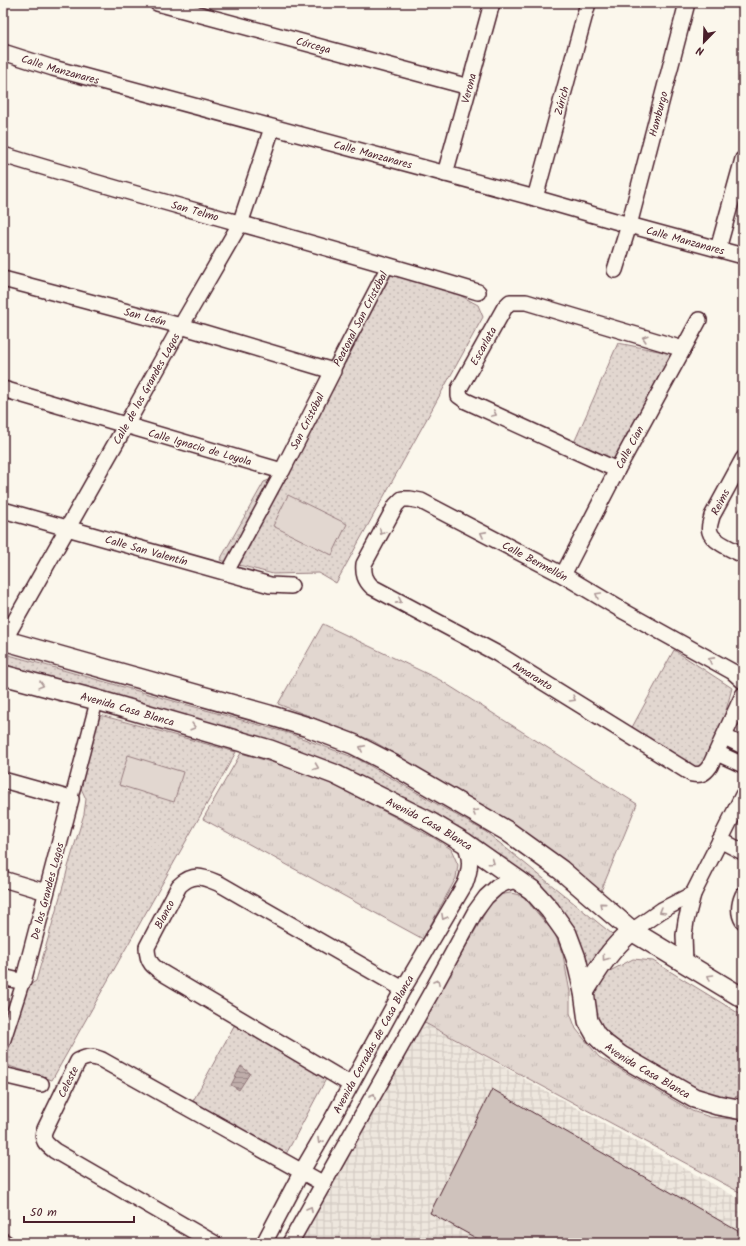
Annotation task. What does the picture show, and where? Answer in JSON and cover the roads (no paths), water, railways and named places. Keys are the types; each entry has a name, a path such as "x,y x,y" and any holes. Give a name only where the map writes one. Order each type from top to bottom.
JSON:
{"street":[{"name":"Córcega","path":"157,3 469,87"},
{"name":"Verona","path":"444,174 492,3"},
{"name":"Zúrich","path":"535,198 588,3"},
{"name":"Hamburgo","path":"615,270 629,225 687,3"},
{"name":"Calle Manzanares","path":"3,52 53,68 535,198 743,256"},
{"name":"Calle de los Grandes Lagos","path":"3,641 240,224 272,128"},
{"name":"San Telmo","path":"3,155 99,184 388,265 478,292"},
{"path":"718,249 743,159"},
{"name":"Peatonal San Cristóbal","path":"333,371 388,265"},
{"name":"San León","path":"3,279 181,326 333,371"},
{"name":"Escarlata","path":"617,470 466,401 459,396 460,389 505,308 510,302 526,302 683,349"},
{"name":"Calle Cian","path":"563,575 617,470 699,320"},
{"name":"San Cristóbal","path":"282,471 333,371"},
{"name":"Calle Ignacio de Loyola","path":"3,389 282,471"},
{"name":"Reims","path":"743,459 709,524 710,532 715,539 743,555"},
{"path":"227,573 282,471"},
{"name":"Calle Bermellón","path":"366,581 363,572 364,564 396,505 402,499 421,501 563,575 625,612 732,672 743,681"},
{"name":"Calle San Valentín","path":"3,510 227,573 270,584 290,586"},
{"name":"Amaranto","path":"366,581 372,587 381,592 498,654 687,771 698,775 702,774 710,766 717,753"},
{"path":"3,641 269,714 353,744 390,763 513,835 561,870 632,931 743,998"},
{"name":"Avenida Casa Blanca","path":"3,675 97,700 270,750 334,774 428,821 465,843 532,890 550,910 567,934 576,958 584,992 588,1021 596,1035 605,1044 621,1056 694,1098 717,1105 742,1108"},
{"path":"743,695 717,753 743,765"},
{"path":"3,780 70,799 97,700"},
{"path":"725,736 743,746"},
{"path":"685,963 684,935 693,894 720,840 738,819 743,795"},
{"name":"De los Grandes Lagos","path":"23,982 70,799"},
{"path":"720,840 743,852"},
{"name":"Avenida Cerradas de Casa Blanca","path":"264,1243 296,1168 330,1123 403,989 454,900 465,884 469,873 470,864 465,843"},
{"name":"Blanco","path":"350,1084 166,975 150,962 147,956 147,947 179,886 186,880 197,876 220,884 403,989"},
{"path":"3,879 46,892"},
{"path":"290,1243 475,912 486,897 497,887 517,880"},
{"path":"584,992 600,965 621,940 662,910 693,894"},
{"path":"742,920 739,910 743,895"},
{"path":"454,900 475,912"},
{"path":"427,947 450,959"},
{"path":"3,977 23,982 3,1044"},
{"name":"Celeste","path":"214,1243 55,1150 44,1141 43,1134 45,1129 78,1061 85,1057 92,1057 102,1060 296,1168"},
{"path":"3,1075 41,1084"},
{"path":"330,1123 352,1134"},
{"path":"296,1168 324,1184"}]}
